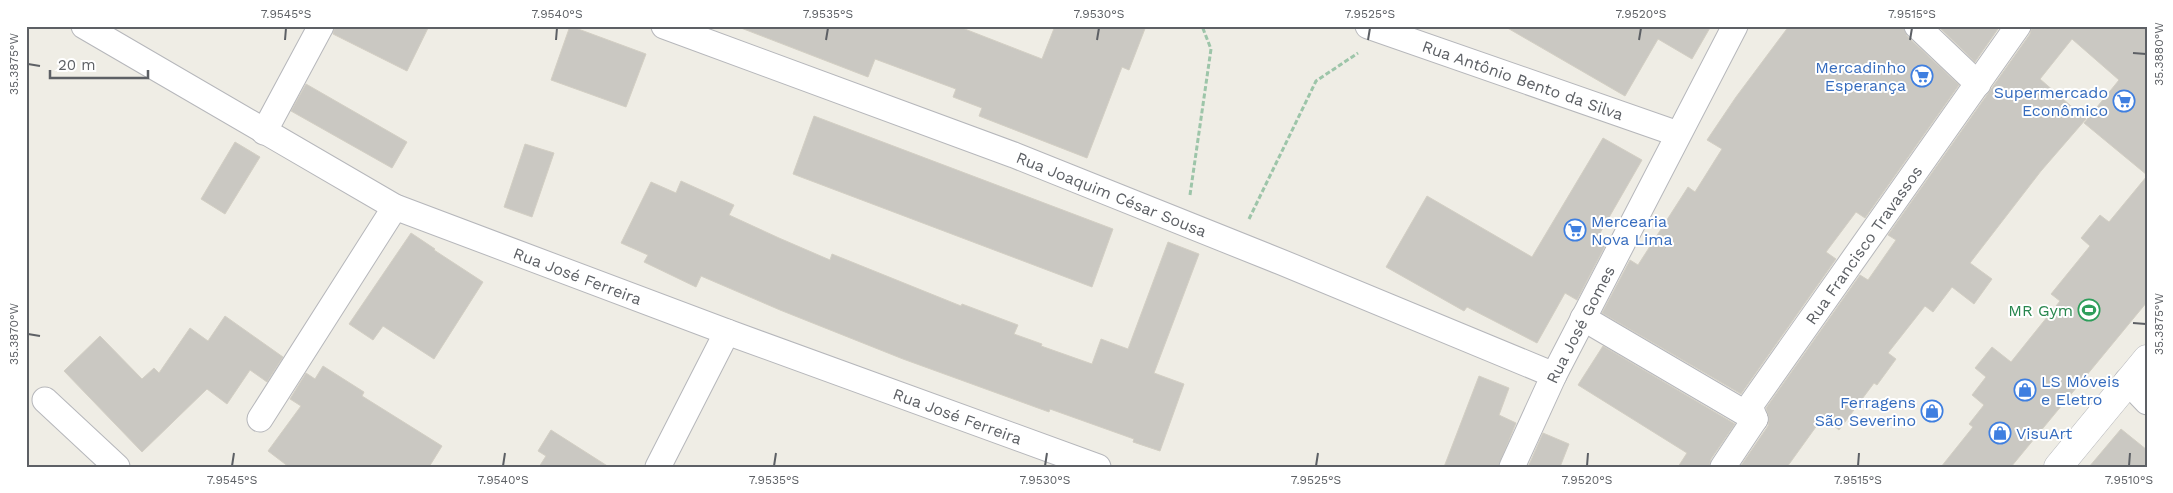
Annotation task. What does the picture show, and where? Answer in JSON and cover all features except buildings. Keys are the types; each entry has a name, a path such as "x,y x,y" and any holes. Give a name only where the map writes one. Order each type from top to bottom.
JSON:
{"street":[{"name":"Rua José Ferreira","path":"84,26 395,207 727,332 1098,467"},
{"path":"264,132 321,26"},
{"name":"Rua Joaquim César Sousa","path":"664,26 1014,156 1237,244 1554,375"},
{"name":"Rua José Gomes","path":"1512,467 1554,375 1735,26"},
{"path":"1917,26 1978,84"},
{"name":"Rua Francisco Travassos","path":"1755,419 1750,406 2018,26"},
{"name":"Rua Antônio Bento da Silva","path":"1382,29 1678,134"},
{"path":"260,419 395,207"},
{"path":"1583,318 1755,419 1723,467"},
{"path":"658,467 727,332"},
{"path":"2058,467 2147,359"},
{"path":"2127,381 2147,402"},
{"path":"45,400 117,467"}],"path":[{"path":"1199,229 1190,199 1211,49 1202,26"},
{"path":"1237,244 1316,81 1382,29"}],"place":[{"name":"Mercadinho Esperança","path":"1922,76"},
{"name":"Supermercado Econômico","path":"2124,101"},
{"name":"Mercearia Nova Lima","path":"1575,230"},
{"name":"MR Gym","path":"2089,310"},
{"name":"LS Móveis e Eletro","path":"2025,390"},
{"name":"Ferragens São Severino","path":"1932,411"},
{"name":"VisuArt","path":"2000,433"}]}
